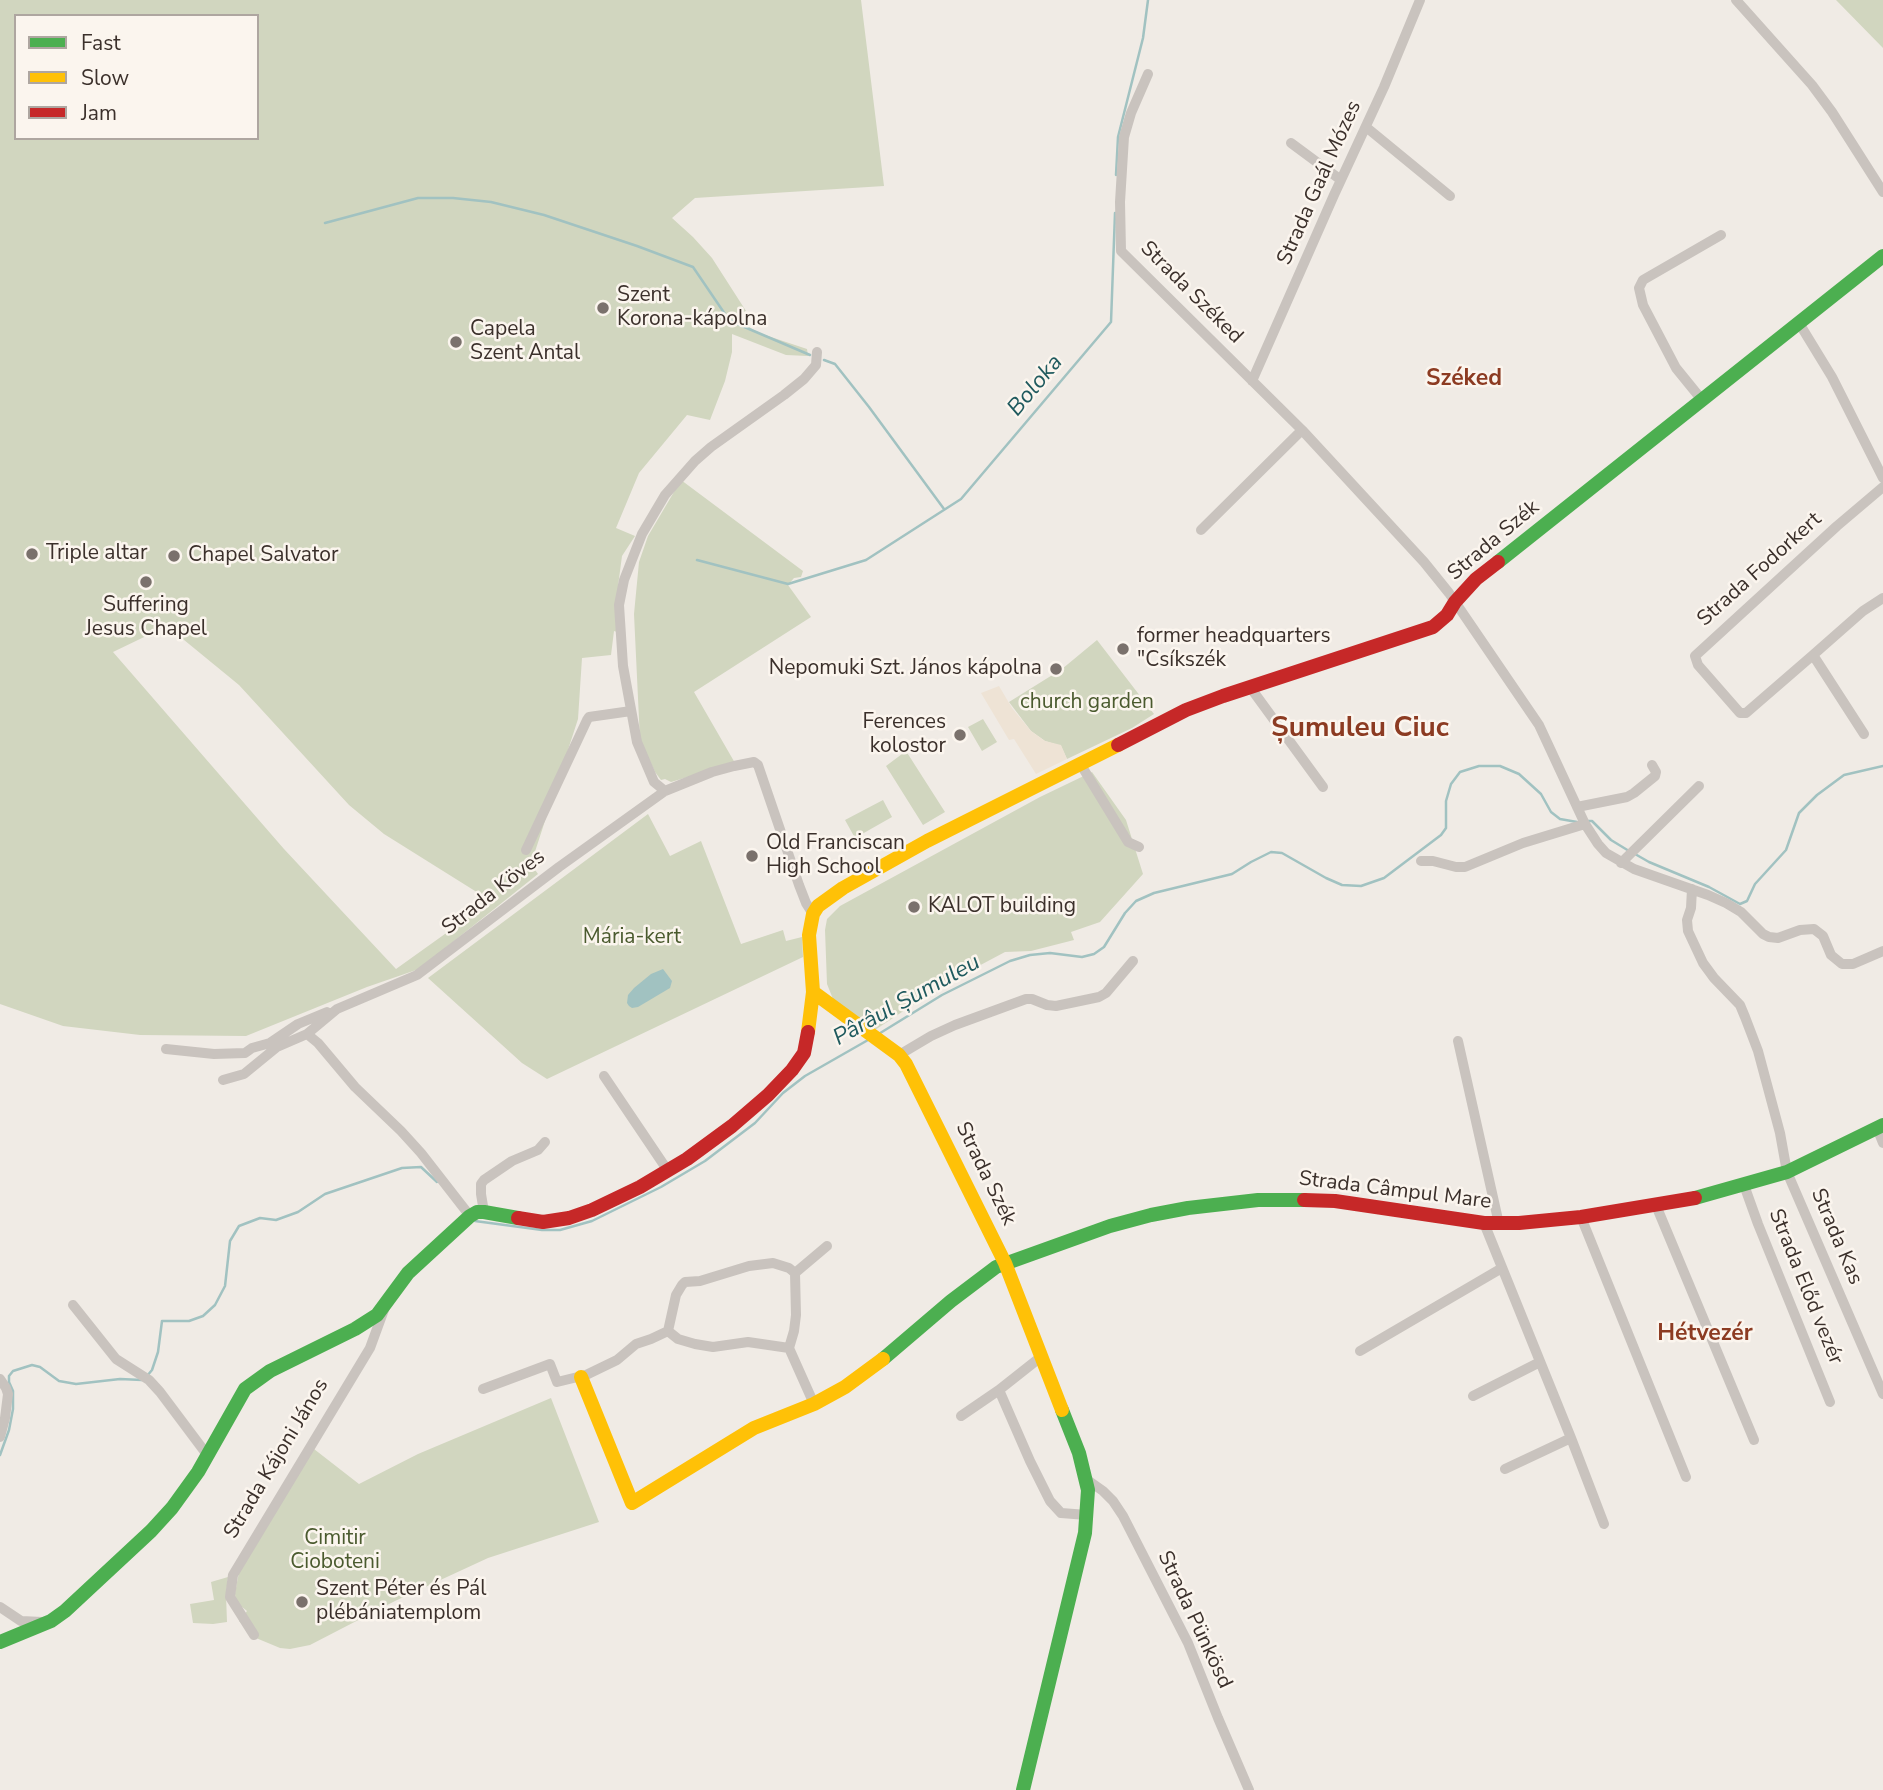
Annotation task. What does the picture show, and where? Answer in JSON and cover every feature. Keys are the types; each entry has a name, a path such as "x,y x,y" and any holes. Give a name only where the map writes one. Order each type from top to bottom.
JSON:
{"street":[{"name":"Strada Gaál Mózes","path":"1252,381 1367,127 1420,0"},
{"path":"1736,0 1812,85 1883,192"},
{"name":"Strada Széked","path":"1148,74 1124,137 1120,202 1121,251 1302,430 1424,562 1455,602 1539,725 1585,824 1598,845 1628,856 1634,869 1734,907 1769,937 1814,929 1823,936 1831,955 1842,964 1853,964 1883,951"},
{"path":"1367,127 1450,196"},
{"path":"1291,143 1341,180"},
{"path":"1702,400 1676,368 1643,305 1639,288 1643,280 1721,235"},
{"name":"Strada Szék","path":"813,914 818,906 843,888 927,841 1186,710 1433,627 1447,615 1476,579 1883,256"},
{"path":"1798,323 1832,377 1883,478"},
{"path":"665,791 654,782 637,742 622,659 619,605 624,580 649,519 664,495 711,447 804,379 816,365 817,352"},
{"path":"1201,530 1302,430"},
{"name":"Strada Fodorkert","path":"1883,486 1695,656 1698,665 1740,713 1746,713 1830,638 1883,598"},
{"path":"1813,655 1864,734"},
{"path":"1250,687 1323,787"},
{"path":"526,850 589,717 631,711"},
{"name":"Strada Köves","path":"166,1049 245,1054 252,1048 270,1043 298,1024 417,975 559,867 665,791 734,765 754,762 758,765 806,904 813,914"},
{"path":"1081,765 1128,842 1139,847"},
{"path":"1577,807 1627,797 1655,776 1652,765"},
{"path":"1628,856 1699,786"},
{"path":"1421,861 1465,867 1523,843 1585,824"},
{"name":"Strada Kas","path":"1692,889 1688,931 1703,963 1740,1005 1752,1034 1780,1133 1787,1172 1883,1394"},
{"path":"813,914 809,935 813,992"},
{"path":"899,1055 955,1025 1026,999 1056,1006 1099,997 1106,993 1133,961"},
{"name":"Strada Szék","path":"813,992 899,1055 906,1064 1005,1263 1079,1453 1086,1479 1088,1490 1085,1533 1023,1790"},
{"name":"Strada Kájoni János","path":"1,1642 51,1621 65,1611 151,1531 182,1495 208,1456 245,1389 270,1371 367,1323 386,1305 408,1273 468,1218 484,1212 543,1222 569,1219 618,1198 668,1171 732,1126 768,1095 804,1053 813,992"},
{"name":"Strada Köves","path":"223,1080 244,1074 276,1046 307,1034 337,1009"},
{"path":"307,1034 318,1043 355,1087 415,1146 468,1218"},
{"path":"1458,1041 1499,1224"},
{"path":"252,1048 260,1059"},
{"path":"604,1076 668,1171"},
{"path":"1880,1126 1883,1143"},
{"name":"Strada Câmpul Mare","path":"581,1377 632,1503 754,1428 814,1404 845,1387 996,1267 1111,1226 1188,1208 1258,1200 1335,1201 1499,1224 1581,1217 1699,1197 1787,1172 1880,1126"},
{"path":"484,1212 481,1184 484,1180 512,1161 538,1150 545,1142"},
{"name":"Strada Előd vezér","path":"1744,1185 1830,1402"},
{"path":"1655,1203 1754,1440"},
{"path":"1581,1217 1686,1477"},
{"path":"1484,1223 1604,1524"},
{"path":"795,1273 827,1247"},
{"path":"668,1331 676,1295 685,1282 699,1281 749,1266 773,1263 789,1268 795,1273 796,1315 789,1348 814,1404"},
{"path":"1360,1351 1502,1268"},
{"path":"73,1305 116,1359 149,1380 208,1456"},
{"name":"Strada Kájoni János","path":"254,1635 230,1597 233,1575 370,1348 386,1305"},
{"path":"668,1331 678,1339 713,1347 748,1342 789,1348"},
{"path":"483,1389 550,1364 557,1382 581,1377 617,1360 636,1344 668,1331"},
{"path":"961,1416 1042,1356"},
{"path":"1473,1395 1540,1362"},
{"path":"0,1379 6,1388 8,1401 0,1437"},
{"path":"999,1390 1050,1501 1061,1513 1087,1515"},
{"path":"1505,1469 1571,1438"},
{"name":"Strada Pünkösd","path":"1086,1479 1108,1496 1123,1516 1188,1643 1249,1790"},
{"path":"0,1607 24,1622 51,1621"},
{"path":"1,1642 13,1628 13,1617"}],"green space":[{"path":"0,0 861,0 884,186 695,198 672,218 712,258 746,311 732,317 759,333 807,349 808,356 786,355 732,334 732,352 725,381 710,420 687,415 639,473 616,528 635,536 622,556 617,632 614,631 611,655 582,658 578,719 531,864 538,874 419,969 246,1036 140,1035 63,1026 0,1004","holes":["167,626 239,685 349,805 384,834 491,901 396,969 284,849 113,652"]},
{"path":"1836,0 1883,0 1883,48"},
{"path":"681,480 803,571 801,577 794,578 788,585 811,617 694,692 735,763 671,782 661,780 655,772 640,740 634,614 639,562 648,536"},
{"name":"church garden","path":"1097,640 1154,714 1132,728 1067,759 1061,746 1045,741 1031,731 1009,702 1062,669"},
{"path":"983,719 997,742 982,751 968,727"},
{"path":"906,751 945,812 923,825 886,766"},
{"path":"1092,772 1126,820 1143,874 1100,922 1071,932 1074,940 1031,951 1005,952 941,986 875,1030 833,999 827,984 825,930 827,919 840,906 1040,797"},
{"path":"883,800 892,817 855,838 845,820"},
{"name":"Mária-kert","path":"648,814 670,856 701,841 741,944 783,930 786,941 802,937 803,957 547,1079 522,1063 428,978"},
{"name":"Cimitir Cioboteni","path":"551,1398 599,1522 488,1558 395,1601 310,1645 280,1648 256,1638 239,1621 247,1611 242,1607 236,1613 235,1593 239,1572 314,1449 359,1484 418,1454"},
{"path":"228,1577 227,1622 193,1623 190,1604 214,1600 211,1582"}],"shaded area":[{"path":"999,686 1012,708 1031,731 1045,741 1061,745 1067,759 1036,774 1014,739 1009,740 981,693"}],"water":[{"path":"663,969 672,981 670,988 638,1007 629,1006 628,995 634,988 651,974"}],"waterway":[{"name":"Boloka","path":"1116,175 1118,137 1143,38 1148,0"},
{"path":"325,223 418,198 491,202 544,215 693,267 727,317 735,323 810,355"},
{"name":"Boloka","path":"697,560 788,584 866,560 961,499 1111,322 1115,213"},
{"path":"824,360 835,364 944,509"},
{"name":"Pârâul Șumuleu","path":"877,1035 942,995 1010,961 1050,953 1082,957 1094,954 1104,947 1125,913 1136,901 1154,893 1232,874 1271,852 1282,853 1342,885 1361,886 1384,878 1441,835 1446,828 1446,801 1451,784 1460,772 1479,766 1500,766 1519,774 1541,794 1551,812 1560,819 1577,822"},
{"name":"Pârâul Șumuleu","path":"1635,854 1740,904 1747,901 1755,884 1786,850 1799,813 1817,795 1844,775 1883,766"},
{"name":"Pârâul Șumuleu","path":"1587,821 1592,821 1611,840 1629,851"},
{"name":"Pârâul Șumuleu","path":"475,1221 542,1230 560,1230 592,1221 661,1187 705,1161 755,1123 783,1093 805,1076 868,1040"},
{"name":"Pârâul Șumuleu","path":"147,1376 158,1352 162,1321 189,1321 203,1316 215,1305 225,1286 230,1241 239,1226 260,1218 276,1220 298,1212 325,1194 402,1168 421,1167 437,1182"},
{"name":"Pârâul Șumuleu","path":"0,1455 13,1409 13,1391 9,1382 13,1371 32,1365 40,1367 59,1381 76,1384 120,1379 142,1380"}],"traffic: fast":[{"path":"1498,562 1883,256"},
{"path":"1695,1198 1787,1172 1883,1125"},
{"path":"883,1359 996,1267 1110,1226 1151,1215 1258,1200 1304,1200"},
{"path":"0,1642 51,1621 65,1611 151,1531 198,1472 245,1389 270,1371 355,1329 377,1315 408,1273 470,1216 484,1212 518,1218"},
{"path":"1023,1790 1085,1533 1088,1490 1079,1453 1062,1410"}],"traffic: slow":[{"path":"808,1032 813,992 809,935 813,914 818,906 843,888 927,841 1118,745"},
{"path":"813,992 899,1055 906,1064 1005,1263 1062,1410"},
{"path":"581,1377 632,1503 754,1428 814,1404 845,1387 883,1359"}],"traffic: jam":[{"path":"1118,745 1186,710 1223,696 1433,627 1447,615 1476,579 1498,562"},
{"path":"518,1218 543,1222 569,1218 592,1210 640,1187 687,1159 732,1126 792,1070 804,1053 808,1032"},
{"path":"1304,1200 1335,1201 1484,1223 1519,1223 1581,1217 1695,1198"}],"place":[{"name":"Szent Korona-kápolna","path":"603,308"},
{"name":"Capela Szent Antal","path":"456,342"},
{"name":"Triple altar","path":"32,554"},
{"name":"Chapel Salvator","path":"174,556"},
{"name":"Suffering Jesus Chapel","path":"146,582"},
{"name":"former headquarters \"Csíkszék","path":"1123,649"},
{"name":"Nepomuki Szt. János kápolna","path":"1056,669"},
{"name":"Ferences kolostor","path":"960,735"},
{"name":"Old Franciscan High School","path":"752,856"},
{"name":"KALOT building","path":"914,907"},
{"name":"Szent Péter és Pál plébániatemplom","path":"302,1602"}],"district":[{"name":"Széked","path":"1464,379"},
{"name":"Șumuleu Ciuc","path":"1360,729"},
{"name":"Hétvezér","path":"1705,1334"}]}
